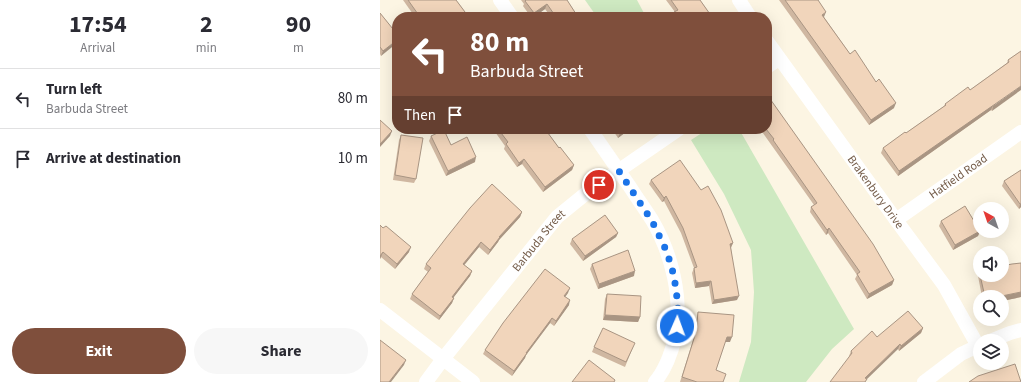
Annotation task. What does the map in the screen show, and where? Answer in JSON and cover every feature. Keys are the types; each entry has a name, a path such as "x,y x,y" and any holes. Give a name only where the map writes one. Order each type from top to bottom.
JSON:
{"street":[{"path":"500,0 508,12"},
{"path":"739,0 747,12"},
{"name":"Brakenbury Drive","path":"772,49 944,285 976,334"},
{"path":"772,64 779,59"},
{"name":"Hatfield Road","path":"896,220 1021,132"},
{"path":"593,134 652,221 667,252 674,276 678,305 677,326 671,354 661,375 655,382"},
{"name":"Barbuda Street","path":"426,382 557,217 589,191 672,134"},
{"path":"380,310 473,382"},
{"path":"1008,334 1021,330"},
{"path":"924,382 961,354 973,349"}],"green space":[{"path":"585,0 637,0 643,12 593,12"},
{"path":"700,134 742,134 854,329 832,349 806,382 739,382 751,342 754,292 751,250 724,194 691,140"}],"building":[{"path":"408,0 456,0 465,12 416,12"},
{"path":"567,0 575,12 553,12 547,4 533,12 525,1"},
{"path":"671,0 700,0 708,12 674,12 678,10"},
{"path":"785,0 818,0 826,12 822,15 850,54 855,50 876,82 879,79 896,103 871,120"},
{"path":"380,13 392,28 392,44 383,51 380,47"},
{"path":"1021,51 1021,86 899,171 883,148 946,105 945,104 968,87 970,90 1009,62 1008,60"},
{"path":"772,102 873,244 894,280 869,294 857,274 860,272 829,228 827,230 811,207 817,203 773,140 774,139 770,134 772,134"},
{"path":"380,120 392,131 380,144"},
{"path":"435,134 446,134 451,145 467,137 476,157 448,171 431,136"},
{"path":"502,134 549,134 574,165 545,187 524,159 519,163 506,144 508,142"},
{"path":"401,135 423,138 416,179 395,175"},
{"path":"680,160 701,190 708,186 721,210 733,243 730,244 739,296 714,300 711,281 696,283 694,268 697,267 683,228 666,196 664,198 651,180"},
{"path":"1021,170 1021,204 1020,204 1004,181"},
{"path":"492,184 522,212 499,237 490,250 481,242 463,264 472,271 452,297 454,298 440,316 412,294 431,268 426,264 470,208"},
{"path":"965,206 973,219 973,235 955,245 941,221"},
{"path":"605,215 618,233 585,256 572,239"},
{"path":"380,225 383,228 386,226 411,247 397,264 383,252 380,256"},
{"path":"628,250 635,271 599,284 592,264"},
{"path":"1021,263 1021,292 1009,294 1009,290 983,290 982,282 1009,282 1009,265"},
{"path":"545,269 570,288 564,296 570,300 556,321 552,318 514,371 485,350 503,323"},
{"path":"607,294 641,296 640,317 605,315"},
{"path":"908,311 923,328 901,346 900,344 865,378 867,379 865,382 830,382 852,353 851,351 872,331 877,337"},
{"path":"698,312 734,315 732,337 727,337 716,370 726,374 723,382 697,382 682,377 696,332"},
{"path":"603,328 635,343 626,362 594,347"},
{"path":"380,340 406,360 389,382 380,382"},
{"path":"589,360 615,380 614,382 572,382"},
{"path":"1015,364 1021,382 969,382 978,376 996,370 1009,370 1009,366"}],"route":[{"path":"599,185 619,171 652,221 667,252 674,276 678,305 677,326"}]}
